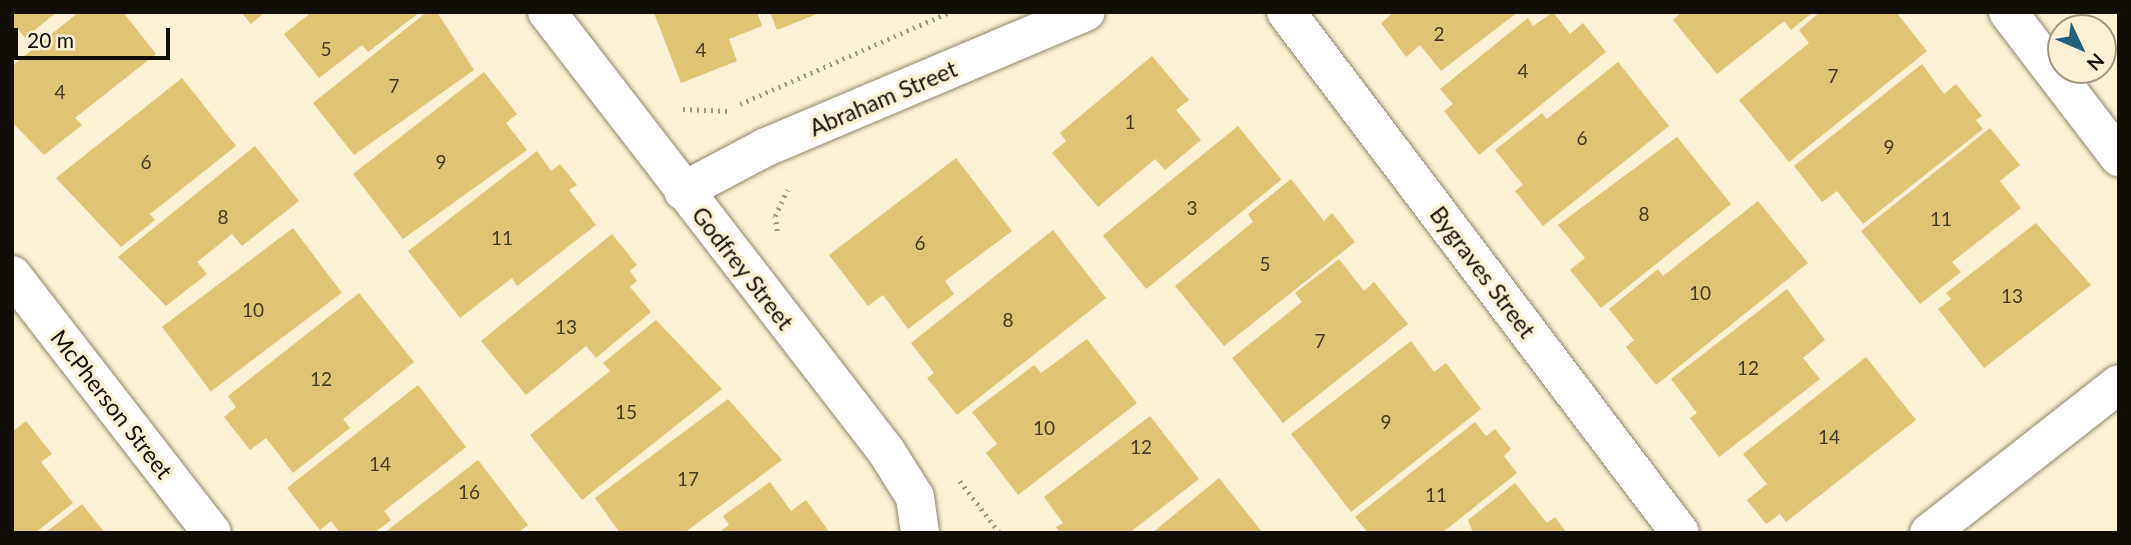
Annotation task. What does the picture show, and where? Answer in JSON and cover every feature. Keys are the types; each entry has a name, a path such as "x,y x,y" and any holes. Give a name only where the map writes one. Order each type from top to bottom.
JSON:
{"street":[{"name":"Godfrey Street","path":"547,12 886,451 915,497 920,533"},
{"name":"Abraham Street","path":"683,191 765,147 1086,12"},
{"name":"Bygraves Street","path":"1286,12 1680,533"},
{"path":"2008,12 2119,157"},
{"name":"McPherson Street","path":"12,275 212,533"},
{"path":"1929,533 2119,384"}],"path":[{"path":"671,104 699,114 730,111 761,90 950,12"}],"building":[{"path":"12,12 57,12 25,38 18,29 12,33"},
{"path":"79,12 123,12 156,54 75,118 82,125 44,155 12,122 12,66"},
{"path":"241,12 265,12 251,24"},
{"path":"312,12 420,12 368,52 362,45 319,78 284,34"},
{"path":"427,12 437,12 474,70 354,155 313,103"},
{"path":"757,12 762,26 729,39 737,61 681,83 654,13"},
{"path":"770,12 822,12 777,30"},
{"path":"1394,12 1518,12 1441,71 1420,45 1406,57 1381,23"},
{"path":"1553,12 1570,34 1583,23 1606,52 1479,155 1444,111 1453,104 1440,89 1528,18 1533,26"},
{"path":"1682,12 1813,12 1791,30 1784,21 1717,74 1673,20"},
{"path":"1820,12 1896,12 1927,51 1789,162 1739,100 1809,43 1799,30"},
{"path":"1152,56 1189,100 1176,110 1201,140 1165,170 1155,159 1098,207 1052,153 1066,141 1060,133"},
{"path":"1618,62 1669,126 1543,226 1515,191 1523,185 1495,150 1542,113 1547,119"},
{"path":"1922,64 1944,94 1956,84 1982,116 1976,120 1983,129 1863,224 1837,191 1822,202 1794,166"},
{"path":"484,72 517,114 506,123 527,150 403,239 353,174"},
{"path":"182,78 236,146 150,214 155,220 121,247 56,178"},
{"path":"1238,126 1281,180 1146,289 1103,236"},
{"path":"1990,128 2020,165 2000,181 2021,208 1952,262 1961,272 1920,304 1861,231"},
{"path":"1677,137 1731,204 1601,308 1570,270 1585,258 1558,225"},
{"path":"255,146 299,201 242,246 232,234 197,262 207,274 166,306 118,257"},
{"path":"537,151 551,171 560,164 577,185 569,190 596,225 517,286 512,278 460,318 408,251"},
{"path":"956,158 1012,231 945,281 954,294 908,329 883,295 868,306 829,255"},
{"path":"1291,179 1324,221 1332,213 1355,242 1224,346 1175,286 1253,222 1248,214"},
{"path":"1758,201 1808,263 1656,385 1626,347 1634,340 1609,309 1658,269 1663,276"},
{"path":"2036,223 2091,285 1984,368 1938,309 1951,299 1946,293"},
{"path":"293,228 342,293 211,391 162,327"},
{"path":"1053,230 1106,298 957,415 927,378 934,373 911,343"},
{"path":"612,234 637,265 630,271 637,281 630,287 651,312 596,358 586,346 526,395 481,341"},
{"path":"1339,259 1364,291 1374,282 1408,324 1283,423 1232,358 1302,302 1295,293"},
{"path":"1787,289 1825,340 1803,358 1820,379 1719,457 1690,418 1697,413 1671,379"},
{"path":"359,293 414,362 343,419 350,428 293,473 266,438 250,450 224,417 236,407 228,396"},
{"path":"656,320 722,389 582,500 530,435 610,371 603,363"},
{"path":"1087,339 1137,403 1018,495 986,453 997,444 972,412 1034,365 1041,373"},
{"path":"1411,341 1434,372 1446,363 1481,409 1351,512 1291,434"},
{"path":"1866,357 1916,420 1786,522 1780,514 1766,524 1747,500 1767,484 1743,454"},
{"path":"418,385 466,447 384,511 391,520 374,533 340,533 331,521 320,530 287,488"},
{"path":"728,399 782,460 684,533 620,533 595,498"},
{"path":"1150,416 1199,479 1129,533 1060,533 1056,527 1063,523 1044,497"},
{"path":"26,421 52,454 41,462 73,503 35,533 12,531 12,432"},
{"path":"1475,422 1486,436 1495,429 1511,449 1504,456 1517,473 1442,533 1368,533 1355,517"},
{"path":"478,460 528,525 518,533 384,533"},
{"path":"1219,478 1263,533 1152,533"},
{"path":"770,482 791,511 806,500 830,533 718,533 729,525 723,516"},
{"path":"1515,483 1547,523 1555,517 1567,533 1473,533 1468,520"},
{"path":"82,504 105,533 45,533"}]}
